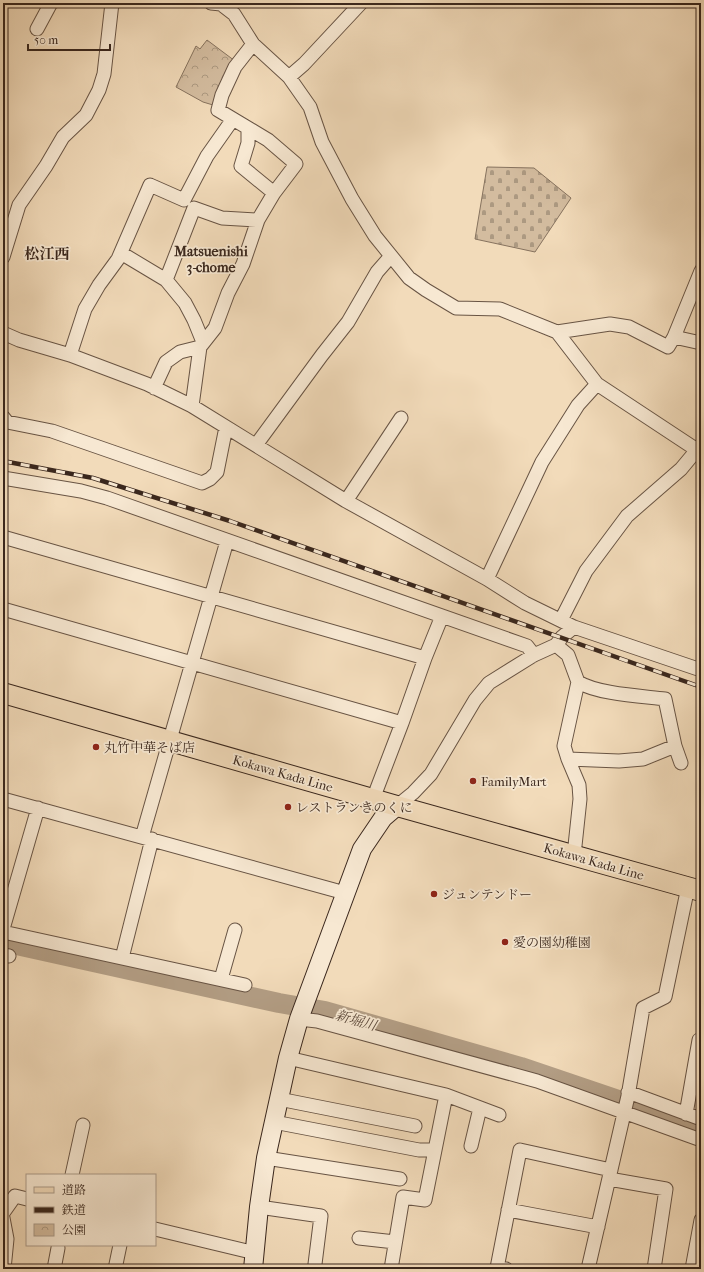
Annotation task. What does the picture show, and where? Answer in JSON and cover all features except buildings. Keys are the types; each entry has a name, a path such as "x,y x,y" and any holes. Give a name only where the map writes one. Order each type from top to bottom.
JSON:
{"main road":[{"name":"Kokawa Kada Line","path":"3,693 397,806 695,889"}],"street":[{"path":"38,29 51,3"},
{"path":"3,257 19,205 46,166 63,137 86,115 99,90 104,74 112,3"},
{"path":"211,3 221,4 234,14 253,44 289,77 310,107 322,142 352,199 375,236 409,278 456,308 500,309 557,332 597,384 699,447 681,469 627,516 586,571 561,620"},
{"path":"289,77 304,64 361,3"},
{"path":"154,388 166,362 180,352 202,345 215,328 228,293 243,264 258,220 274,193 296,164 268,140 218,110 222,95 235,67 253,44"},
{"path":"70,355 86,309 121,253 150,185 184,200 207,156 233,119"},
{"path":"248,128 248,143 241,166 274,193"},
{"path":"166,280 194,208 222,218 258,220"},
{"path":"121,253 166,280 185,304 194,320 202,345 192,406"},
{"path":"256,445 348,322 377,272 391,256"},
{"path":"557,332 610,324 629,327 668,348 701,271"},
{"path":"3,333 19,340 70,355 154,388 192,406 346,501 487,579 525,603 574,627 701,670"},
{"path":"674,336 701,343"},
{"path":"487,579 542,462 578,405 597,384"},
{"path":"3,417 6,422 52,431 202,482 210,479 217,472 226,427"},
{"path":"346,501 401,418"},
{"path":"3,478 81,491 107,498 527,646 534,655"},
{"path":"3,537 425,658"},
{"path":"122,958 169,740 227,541"},
{"path":"3,609 402,723"},
{"path":"373,799 442,616"},
{"path":"156,1229 254,1261 259,1207 266,1158 288,1058 301,1012 344,893 362,849 383,818 413,793 431,774 475,700 489,683 534,655 556,645 562,637 574,627"},
{"path":"556,645 568,655 578,682 564,746 579,785 580,799 574,855"},
{"path":"578,682 586,687 665,699 675,746 681,763"},
{"path":"568,759 619,761 643,759 675,746"},
{"path":"3,799 344,893"},
{"path":"38,808 3,930 245,985"},
{"path":"588,1269 626,1102 643,1008 665,997 695,889"},
{"path":"221,979 235,930"},
{"path":"301,1012 317,1021 537,1081 626,1102 686,1114 701,1119"},
{"path":"686,1114 699,1040 701,1040"},
{"path":"288,1058 446,1095 499,1115"},
{"path":"390,1269 403,1197 424,1200 446,1095"},
{"path":"279,1099 415,1126"},
{"path":"626,1102 701,1140"},
{"path":"471,1146 480,1108"},
{"path":"274,1122 419,1150 435,1150"},
{"path":"72,1174 83,1125"},
{"path":"506,1269 497,1268 520,1150 666,1189 654,1269"},
{"path":"266,1158 400,1179"},
{"path":"3,1213 15,1196 26,1199"},
{"path":"259,1207 321,1216 315,1264"},
{"path":"508,1210 598,1227"},
{"path":"3,1218 8,1239 4,1251 4,1269"},
{"path":"692,1269 701,1220"},
{"path":"359,1238 395,1242"},
{"path":"114,1269 120,1246"},
{"path":"54,1269 58,1248"}],"green space":[{"path":"207,40 235,61 213,105 203,102 176,87 196,46 200,49"},
{"path":"487,167 534,168 571,198 535,252 475,239"}],"waterway":[{"name":"新堀川","path":"3,942 279,1003 325,1011 521,1067 701,1128"}],"railway":[{"path":"3,461 93,478 230,521 701,687"}],"place":[{"name":"丸竹中華そば店","path":"96,747"},
{"name":"FamilyMart","path":"473,781"},
{"name":"レストランきのくに","path":"288,807"},
{"name":"ジュンテンドー","path":"434,894"},
{"name":"愛の園幼稚園","path":"505,942"}],"district":[{"name":"松江西","path":"47,254"},
{"name":"Matsuenishi 3-chome","path":"211,260"}]}
